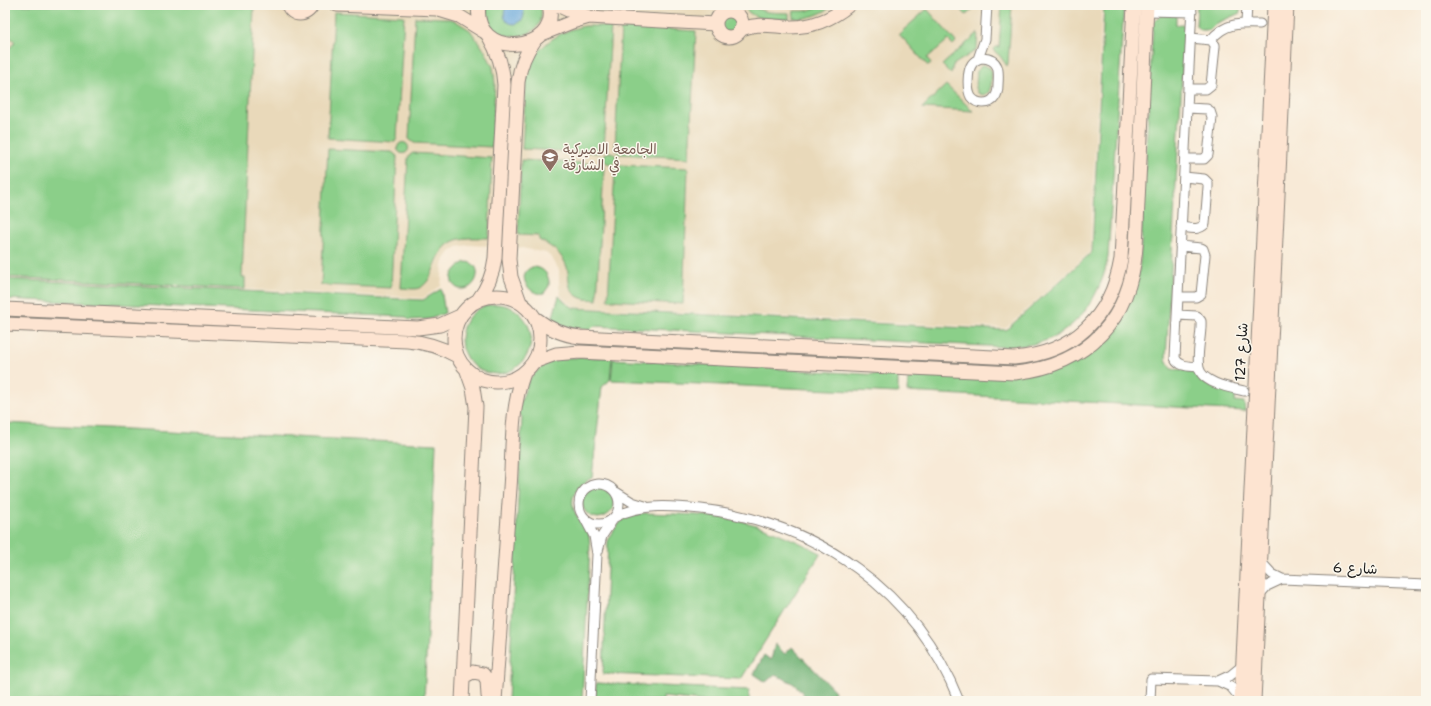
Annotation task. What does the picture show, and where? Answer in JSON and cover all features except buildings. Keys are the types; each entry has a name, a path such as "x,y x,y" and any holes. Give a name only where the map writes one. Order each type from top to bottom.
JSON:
{"street":[{"path":"286,6 294,13 301,14 307,12 312,5"},
{"path":"337,5 437,9 455,5"},
{"path":"478,300 486,289 492,276 495,258 504,85 498,55 479,22 479,5"},
{"path":"520,302 511,277 509,259 518,82 523,60 549,21 549,5"},
{"path":"557,5 589,17 716,24"},
{"path":"740,24 734,35 726,36 719,32 716,24 717,18 720,14 726,11 735,13 740,24 744,28 754,25 791,27 813,24 831,17 849,5"},
{"path":"978,59 985,39 987,5"},
{"path":"535,318 551,329 560,333 580,337 1007,358 1029,357 1056,349 1069,342 1086,329 1101,313 1115,287 1122,259 1134,5"},
{"path":"1246,23 1247,5"},
{"name":"شارع 127","path":"1241,700 1274,5"},
{"path":"1254,701 1289,7"},
{"path":"534,362 556,354 580,352 1015,373 1037,370 1062,362 1076,354 1102,334 1118,312 1128,293 1132,278 1135,262 1147,8 1192,8 1175,355 1176,362 1182,365 1198,367"},
{"path":"437,9 459,16 486,34 506,43 515,44 524,43 572,22 589,17"},
{"path":"1211,40 1220,31 1237,24 1260,24"},
{"path":"1191,38 1211,40"},
{"path":"985,39 991,60"},
{"path":"1188,88 1206,89 1211,85 1215,47 1211,40"},
{"path":"982,58 991,60 997,65 999,72 997,93 992,100 982,103 973,99 968,89 969,70 972,63 978,59 982,58"},
{"path":"1185,159 1204,159 1208,155 1212,117 1212,114 1208,109 1187,108"},
{"path":"1128,125 1142,126"},
{"path":"1181,227 1196,228 1205,224 1208,187 1204,179 1184,177"},
{"path":"1178,297 1196,297 1202,294 1205,255 1203,249 1201,248 1180,246"},
{"path":"495,258 509,259"},
{"path":"462,701 476,407 473,388 467,371 457,356 454,346 454,336 460,316 468,307 478,300 497,296 506,297 520,302 535,318 539,328 540,343 534,362 524,373 512,380 495,383 482,380 467,371"},
{"path":"5,309 418,328 440,325 460,316"},
{"path":"1177,315 1197,316 1201,321 1198,367 1202,375 1217,384 1244,391"},
{"path":"5,324 406,341 438,347 457,356"},
{"path":"494,701 514,408 519,384 524,373"},
{"path":"590,701 597,554 594,536 581,514 579,501 586,489 598,484 604,484 611,487 632,502 651,507"},
{"path":"597,554 602,536 619,509 619,500 616,492"},
{"path":"585,519 592,523 606,524 632,510 651,507 694,508 737,515 772,525 799,535 838,555 856,567 874,581 907,614 934,652 959,701"},
{"path":"1261,562 1272,574 1282,579"},
{"path":"1259,595 1267,586 1282,579"},
{"name":"شارع 6","path":"1282,579 1426,586"},
{"path":"1218,681 1231,675 1242,666"},
{"path":"464,677 473,672 480,672 486,676 487,695 491,701"},
{"path":"1150,701 1151,679 1218,681 1231,687 1241,700"}],"shaded area":[{"name":"الجامعة الاميركية في الشارقة","path":"5,5 1102,5 1090,252 1006,328 575,307 561,296 559,287 559,270 552,258 546,253 517,247 468,245 457,247 450,252 445,259 441,286 423,298 5,277"}],"green space":[{"path":"5,5 218,5 254,8 242,277 245,277 245,289 5,277 5,53 15,42 5,32"},
{"path":"488,5 510,5 508,6 510,23 517,23 521,7 519,5 540,5 541,19 536,28 526,34 514,36 503,34 493,28 487,18"},
{"path":"743,5 752,5 765,11 789,13 789,19 769,19 757,17"},
{"path":"824,5 835,5 816,15 805,18 793,18 794,11 806,11"},
{"path":"957,5 972,5 972,10 966,15"},
{"path":"1002,5 1012,5 1007,66 1000,56 993,50 995,47 999,47"},
{"path":"1104,5 1124,5 1108,257 1100,286 1084,312 1061,333 1048,340 1033,344 1006,347 594,326 590,330 567,327 552,320 559,296 574,308 1006,330 1092,252"},
{"path":"1197,5 1240,5 1240,13 1217,23 1210,30 1200,30 1196,26"},
{"path":"927,9 956,42 953,45 948,40 927,58 931,63 928,66 899,34"},
{"path":"334,12 404,16 397,138 395,142 328,138"},
{"path":"1176,13 1176,25 1185,25 1166,359 1171,369 1193,370 1207,384 1222,390 1236,392 1235,401 1244,402 1245,411 907,392 908,380 913,374 1054,368 1130,300 1138,277 1140,262 1153,23 1162,14"},
{"path":"725,16 731,16 736,21 734,30 731,32 725,32 720,27 720,21"},
{"path":"415,17 445,18 454,20 470,30 485,51 493,67 495,83 492,147 414,143 409,139"},
{"path":"585,26 611,26 604,150 600,153 522,149 526,80 533,60 551,40 567,31"},
{"path":"621,26 696,31 689,158 619,154 615,149"},
{"path":"978,33 977,47 975,51 953,65 951,74 942,65"},
{"path":"983,65 990,68 992,77 988,93 983,95 978,93 976,88 977,70"},
{"path":"946,85 973,111 922,108"},
{"path":"403,142 407,144 409,148 407,152 403,154 399,152 397,148 399,144"},
{"path":"328,149 392,152 397,156 391,288 321,285"},
{"path":"610,152 614,154 616,158 614,162 610,164 606,162 604,158 606,154"},
{"path":"413,153 492,158 489,238 464,238 448,244 438,257 429,279 419,288 413,289 401,288 408,158"},
{"path":"521,160 602,164 604,167 597,300 583,299 572,291 569,284 565,262 552,247 539,240 539,236 518,235"},
{"path":"619,165 688,168 683,304 608,300 615,169"},
{"path":"465,262 471,263 475,266 477,276 472,286 460,289 453,284 452,277 457,268"},
{"path":"533,267 537,267 546,273 549,286 544,293 533,291 526,283 524,278 525,274"},
{"path":"5,279 423,300 441,289 445,313 430,319 409,320 406,317 5,299"},
{"path":"496,304 509,307 521,314 528,326 531,339 528,352 521,364 509,371 496,374 483,371 471,364 464,352 461,339 464,326 471,314 483,307"},
{"path":"612,357 610,380 602,387 592,477 578,487 574,494 573,500 573,507 576,514 588,526 590,546 582,701 508,701 522,417 517,412 529,379 546,362 559,358"},
{"path":"613,359 898,376 898,393 611,380"},
{"path":"5,423 436,444 424,701 5,701"},
{"path":"598,486 604,487 611,493 614,502 613,508 607,515 598,518 592,517 585,511 582,502 583,496 589,489"},
{"path":"644,513 699,515 743,521 799,542 821,553 741,679 603,674 608,541 622,521 630,516"},
{"path":"775,644 785,654 792,647 835,691 828,701 805,701 804,696 798,687 789,681 774,675 766,682 754,674 764,655 771,660"},
{"path":"596,683 749,690 749,701 702,701 663,697 663,701 595,701"}],"water":[{"path":"514,4 521,7 524,14 521,21 514,24 507,21 504,14 507,7"}],"place":[{"name":"الجامعة الاميركية في الشارقة","path":"550,172"}]}
